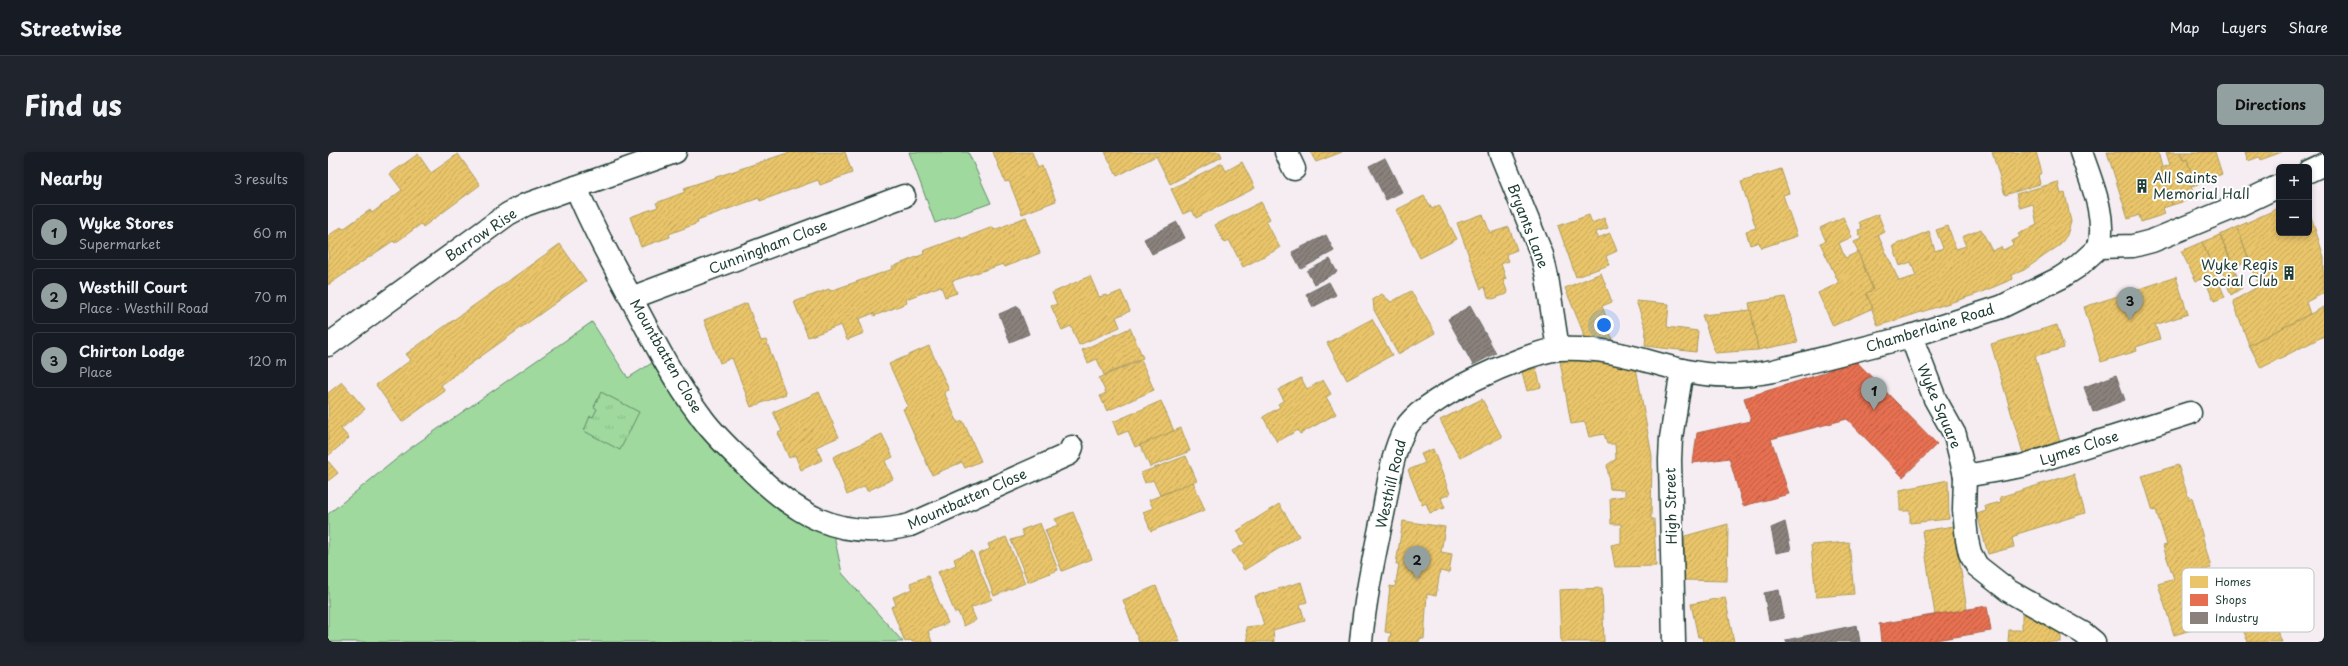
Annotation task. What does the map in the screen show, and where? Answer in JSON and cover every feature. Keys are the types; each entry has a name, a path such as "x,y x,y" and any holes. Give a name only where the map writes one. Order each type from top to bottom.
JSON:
{"street":[{"name":"Barrow Rise","path":"328,345 492,224 525,205 675,152"},
{"name":"Bryants Lane","path":"1500,152 1542,255 1547,277 1558,349"},
{"path":"2081,152 2099,210 2101,228 2098,247 2133,246 2152,241 2235,207 2276,187"},
{"path":"2312,170 2324,164"},
{"name":"Mountbatten Close","path":"576,187 588,220 661,355 700,416 770,489 786,502 823,521 846,528 892,530 910,525 1069,454 1072,447"},
{"name":"Cunningham Close","path":"631,298 904,196"},
{"name":"Chamberlaine Road","path":"1558,349 1615,352 1637,356 1682,370 1712,375 1753,375 1910,336 2001,307 2027,296 2076,267 2098,247"},
{"name":"Wyke Square","path":"1910,336 1935,399 1955,436 1965,476 1964,510 1967,540 1970,553 1976,566 1999,584 2083,633 2094,642"},
{"name":"Westhill Road","path":"1361,642 1366,600 1395,455 1399,442 1411,420 1431,403 1501,366 1558,349"},
{"name":"High Street","path":"1674,642 1670,453 1682,370"},
{"name":"Lymes Close","path":"1965,476 2022,466 2190,413"}],"green space":[{"path":"909,152 968,152 991,203 935,223"},
{"path":"592,322 628,378 652,363 667,388 779,511 833,531 842,573 903,642 328,642 328,514 409,449"},
{"path":"601,392 639,412 620,450 584,431 590,416 593,417 597,409 594,407"}],"building: Homes":[{"path":"790,152 845,152 852,173 820,185 818,180 760,201 759,198 697,220 698,223 669,234 670,237 641,247 630,217 658,207 656,203 685,192 684,188"},
{"path":"993,152 1032,152 1038,168 1042,166 1056,201 1022,214 1009,181 1005,182"},
{"path":"1105,152 1220,152 1222,157 1170,184 1156,156 1117,176"},
{"path":"1310,152 1342,152 1316,162"},
{"path":"1992,152 2036,152 2042,173 2038,175 2040,184 2005,195"},
{"name":"All Saints Memorial Hall","path":"2107,152 2158,152 2172,205 2163,208 2165,214 2141,222 2139,215 2128,219"},
{"path":"2166,152 2180,152 2183,160 2187,159 2195,185 2191,186 2195,198 2172,205 2161,168 2170,165"},
{"path":"2181,152 2215,152 2222,174 2195,185 2187,159 2183,160"},
{"path":"2245,152 2282,152 2260,160 2259,157 2248,161"},
{"path":"418,154 431,173 458,154 480,185 423,227 421,224 395,243 393,241 328,285 328,236 341,227 343,229 370,210 372,213 402,190 390,174"},
{"path":"1242,162 1255,188 1196,218 1192,210 1183,214 1171,189 1222,163 1226,171"},
{"path":"1781,169 1789,193 1783,195 1797,236 1761,248 1759,242 1750,245 1746,231 1756,228 1741,182"},
{"path":"2058,182 2061,194 2065,193 2071,222 2067,235 2060,245 2024,270 2012,275 2013,279 1977,294 1878,326 1866,293 1873,290 1854,242 1861,239 1858,230 1862,229 1859,222 1878,214 1885,232 1878,235 1899,281 1916,276 1911,262 1900,266 1893,246 1929,231 1935,251 1943,248 1936,230 1948,226 1956,249 1966,246 1962,237 1981,229 1992,251 2001,247 2003,250 2013,245 2012,241 2020,237 2018,234 2037,225 2033,204 2020,208 2016,194"},
{"path":"1424,196 1432,209 1439,205 1457,239 1420,258 1396,210"},
{"path":"1261,202 1270,219 1266,221 1280,248 1243,267 1229,240 1224,243 1215,225"},
{"name":"Wyke Regis Social Club","path":"2276,209 2276,236 2312,236 2312,219 2324,257 2324,293 2306,302 2310,314 2249,345 2233,301 2259,286 2237,227"},
{"path":"1483,214 1490,233 1509,227 1517,250 1506,254 1509,261 1501,264 1506,279 1503,280 1507,291 1506,294 1493,299 1488,297 1485,287 1481,289 1457,223"},
{"path":"1589,215 1592,223 1604,218 1608,228 1596,232 1598,238 1610,233 1617,251 1606,256 1609,265 1576,277 1558,226"},
{"path":"1026,217 1040,253 1005,267 1003,264 952,281 957,293 945,297 941,286 906,299 907,303 874,316 874,313 859,319 864,333 847,340 841,325 808,337 794,302 829,289 830,291 893,269 892,267 924,254 923,251 961,237 961,239 993,227 994,230"},
{"path":"1843,217 1852,237 1839,243 1845,258 1858,252 1873,290 1866,293 1873,308 1833,326 1818,293 1839,283 1820,243 1826,241 1820,228"},
{"path":"2237,227 2249,260 2234,267 2220,235"},
{"path":"2220,235 2242,288 2231,295 2222,271 2216,274 2202,242"},
{"path":"2202,242 2225,297 2214,301 2204,278 2196,281 2181,251"},
{"path":"560,244 586,281 441,385 445,391 402,422 376,385 411,360 406,354"},
{"path":"1601,273 1612,302 1602,306 1608,322 1612,340 1583,337 1583,332 1565,288"},
{"path":"1090,276 1099,297 1106,295 1107,297 1121,291 1130,311 1116,317 1120,327 1079,345 1071,326 1062,330 1051,306 1057,304 1052,293"},
{"path":"2176,277 2188,314 2155,325 2160,339 2136,347 2137,351 2101,362 2084,307"},
{"path":"1411,291 1435,333 1398,354 1374,310 1373,299 1382,294 1391,302"},
{"path":"1785,297 1798,342 1758,350 1749,303"},
{"path":"1636,301 1669,304 1667,327 1698,331 1696,352 1645,346 1646,329"},
{"path":"747,303 761,341 766,340 786,394 751,407 732,358 720,363 704,320"},
{"path":"2324,307 2324,336 2261,368 2249,345"},
{"path":"1751,310 1758,350 1715,353 1702,315"},
{"path":"1372,319 1392,355 1347,380 1327,343"},
{"path":"2057,325 2064,348 2035,356 2060,442 2023,453 1991,344"},
{"path":"1130,328 1143,358 1104,375 1097,359 1088,363 1082,350"},
{"path":"929,346 949,390 944,392 958,423 963,421 981,461 965,468 962,462 932,475 903,409 908,406 889,364"},
{"path":"1592,358 1635,362 1652,456 1651,519 1654,519 1656,566 1615,567 1611,545 1621,543 1621,524 1611,524 1610,498 1625,496 1625,490 1610,489 1607,465 1616,459 1615,444 1607,444 1604,434 1589,437 1585,422 1571,424 1560,361"},
{"path":"1141,360 1154,390 1107,411 1100,396 1106,393 1099,378"},
{"path":"1536,368 1541,387 1527,391 1522,372"},
{"path":"1301,378 1307,389 1323,380 1331,394 1326,397 1336,414 1300,434 1298,430 1277,442 1263,417 1280,407 1278,404 1284,400 1278,390"},
{"path":"342,382 365,409 341,429 349,438 328,456 328,393"},
{"path":"819,392 839,437 816,447 822,460 801,470 795,455 789,458 778,433 782,431 773,412"},
{"path":"1482,399 1502,437 1460,458 1440,420"},
{"path":"1161,401 1174,431 1135,447 1128,431 1118,435 1113,422"},
{"path":"1181,428 1190,451 1150,467 1140,445"},
{"path":"882,434 893,457 885,461 893,479 867,491 865,486 847,495 833,457"},
{"path":"1433,449 1450,494 1441,498 1445,508 1430,513 1426,503 1422,505 1408,470 1425,463 1421,454"},
{"path":"1186,456 1197,481 1160,495 1153,480 1145,483 1141,473"},
{"path":"328,461 338,473 328,481"},
{"path":"2178,465 2189,499 2192,497 2211,568 2182,568 2182,632 2184,632 2174,635 2158,584 2174,579 2163,546 2167,545 2156,510 2153,511 2142,476"},
{"path":"2074,474 2085,513 2017,534 2017,536 2012,538 2014,547 1988,554 1977,514 1986,511 1985,506 2001,502 2000,497"},
{"path":"1948,480 1949,519 1910,523 1910,511 1900,511 1900,490"},
{"path":"1193,482 1205,510 1151,531 1143,512 1153,508 1149,500"},
{"path":"1279,504 1299,536 1244,570 1232,551 1245,544 1237,531"},
{"path":"1073,512 1092,559 1062,571 1045,530 1058,525 1055,519"},
{"path":"1403,521 1445,527 1441,552 1452,554 1449,573 1440,571 1436,596 1427,594 1424,639 1420,638 1419,642 1389,642 1391,633 1385,632 1390,586 1395,587 1399,564 1396,564"},
{"path":"1040,523 1058,570 1028,582 1011,540 1024,536 1021,530"},
{"path":"1728,524 1727,581 1683,580 1685,536"},
{"path":"1954,526 1967,610 1935,615 1922,531"},
{"path":"1006,537 1025,583 994,596 978,554 990,549 988,544"},
{"path":"1849,542 1854,594 1816,597 1811,545"},
{"path":"972,551 992,599 971,608 976,620 964,626 958,612 955,613 938,572 956,565 954,559"},
{"path":"928,576 948,623 928,631 932,642 912,642 911,640 905,642 891,607 896,605 893,597 913,589 910,583"},
{"path":"1301,582 1307,602 1300,604 1305,621 1273,630 1274,642 1248,642 1246,627 1264,625 1255,596"},
{"path":"1156,586 1180,642 1139,642 1123,600"},
{"path":"1602,588 1604,642 1561,642 1559,590"},
{"path":"1725,597 1734,642 1703,642 1702,637 1698,637 1691,604"},
{"path":"2022,608 2061,628 2061,642 2008,642 2009,630 2022,630"},
{"path":"2244,632 2278,632 2282,642 2248,642"}],"building: Shops":[{"path":"1853,358 1937,444 1903,477 1847,419 1771,439 1789,494 1743,506 1729,458 1693,463 1697,433 1751,421 1744,398 1821,374"},
{"path":"1987,606 1991,631 1936,640 1937,642 1881,642 1879,624"}],"building: Industry":[{"path":"1385,158 1402,192 1386,200 1369,166"},
{"path":"1177,222 1185,238 1152,254 1144,239"},
{"path":"1326,235 1334,251 1301,269 1292,252"},
{"path":"1330,259 1337,272 1314,284 1307,271"},
{"path":"1329,282 1336,295 1313,307 1306,294"},
{"path":"1018,306 1029,334 1010,342 999,314"},
{"path":"1470,306 1496,353 1473,365 1448,319"},
{"path":"2116,375 2125,400 2093,412 2084,387"},
{"path":"1785,522 1791,550 1776,553 1771,528"},
{"path":"1779,590 1784,618 1769,621 1764,593"},
{"path":"1857,625 1860,642 1786,642 1786,640"}],"place":[{"name":"All Saints Memorial Hall","path":"2142,186"},
{"name":"Wyke Regis Social Club","path":"2289,273"},
{"name":"Chirton Lodge","path":"2130,320"},
{"name":"Wyke Stores","path":"1874,410"},
{"name":"Westhill Court","path":"1417,579"}]}
